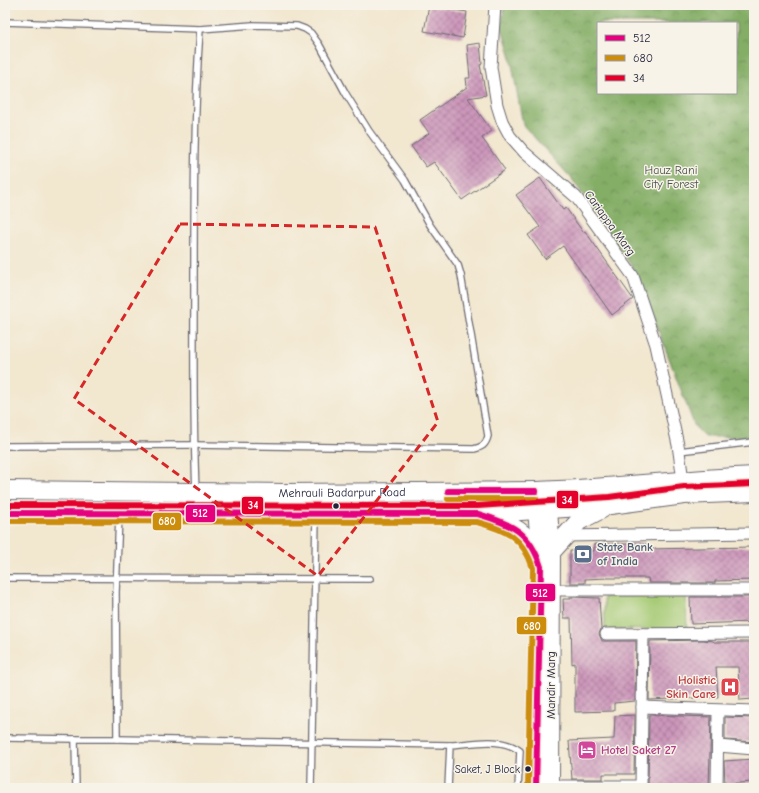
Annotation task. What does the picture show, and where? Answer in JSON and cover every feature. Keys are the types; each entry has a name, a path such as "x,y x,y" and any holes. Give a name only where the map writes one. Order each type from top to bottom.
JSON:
{"main road":[{"path":"683,480 754,476"},
{"name":"Mehrauli Badarpur Road","path":"5,490 196,492 536,491 575,490 683,480"},
{"path":"285,492 286,514"},
{"name":"Mehrauli Badarpur Road","path":"5,513 478,514 610,505 684,495 754,492"},
{"path":"552,551 579,521 610,505"},
{"name":"Mandir Marg","path":"542,510 552,551 546,787"},
{"name":"Mandir Marg","path":"542,510 541,567 546,787"},
{"path":"478,514 504,522 520,531 535,549 541,567"}],"street":[{"name":"Cariappa Marg","path":"495,5 491,67 497,105 502,121 510,136 524,152 576,197 633,276 656,345 679,451 683,480"},
{"path":"564,536 754,533"},
{"path":"552,590 754,590"},
{"path":"606,634 754,633"},
{"path":"546,787 641,787 643,634"},
{"path":"642,708 754,711"},
{"path":"717,788 718,711"},
{"path":"718,746 754,749"}],"lane":[{"path":"5,22 200,29 253,25 297,26 305,29 315,37 355,108 401,175 430,225 458,265 461,275 488,436 487,442 482,447 474,449 194,445 5,446"},
{"path":"196,492 194,445 194,198 196,94 200,29"},
{"path":"679,451 754,442"},
{"path":"117,739 116,578 119,514"},
{"path":"311,788 316,514"},
{"path":"5,578 370,579"},
{"path":"5,738 450,745 501,742 513,745 520,751 521,757 518,788"},
{"path":"75,739 76,788"},
{"path":"448,788 450,745"}],"highlighted area":[{"path":"180,224 375,227 438,422 318,576 74,399"}],"green space":[{"name":"Hauz Rani City Forest","path":"505,5 754,5 754,437 705,437 695,427 637,274 572,179 523,125 510,54 501,25"},
{"path":"686,594 687,629 605,630 604,597"}],"building":[{"path":"429,6 467,12 463,38 424,31"},
{"path":"480,43 482,64 480,65 486,95 468,98 492,131 482,138 505,170 462,200 434,162 426,167 411,146 429,133 420,120 467,87 466,78 470,78 467,45"},
{"path":"540,178 563,210 566,208 583,232 585,231 633,299 612,315 563,246 545,259 528,235 540,227 516,195"},
{"path":"594,544 647,544 647,549 754,547 754,580 715,581 715,583 649,583 648,578 608,578 585,579 585,583 570,583 570,551 594,551"},
{"path":"571,597 599,598 601,629 599,634 602,641 636,641 635,701 614,703 614,711 575,712 575,663 572,664 571,618 564,618 563,599 571,599"},
{"path":"690,597 754,597 754,622 691,624"},
{"path":"703,640 714,642 754,642 754,699 740,700 738,667 716,667 718,697 649,700 650,641"},
{"path":"635,715 634,774 603,774 603,779 572,779 569,741 614,739 615,716"},
{"path":"649,715 711,717 709,788 648,787"},
{"path":"725,717 753,718 754,742 725,740"},
{"path":"754,759 754,782 725,784 724,761"}],"transit line":[{"name":"34","path":"5,505 478,506 609,497 684,487 754,484"},
{"name":"512","path":"448,491 536,491"},
{"name":"680","path":"448,499 536,499"},
{"name":"512","path":"5,513 478,514 510,526 525,537 537,555 541,567 536,788"},
{"name":"680","path":"5,521 477,522 505,532 519,542 529,557 533,568 528,788"}],"place":[{"name":"State Bank of India","path":"583,554"},
{"name":"Holistic Skin Care","path":"730,687"},
{"name":"Hotel Saket 27","path":"587,750"},
{"name":"Saket, J Block","path":"528,769"}]}
